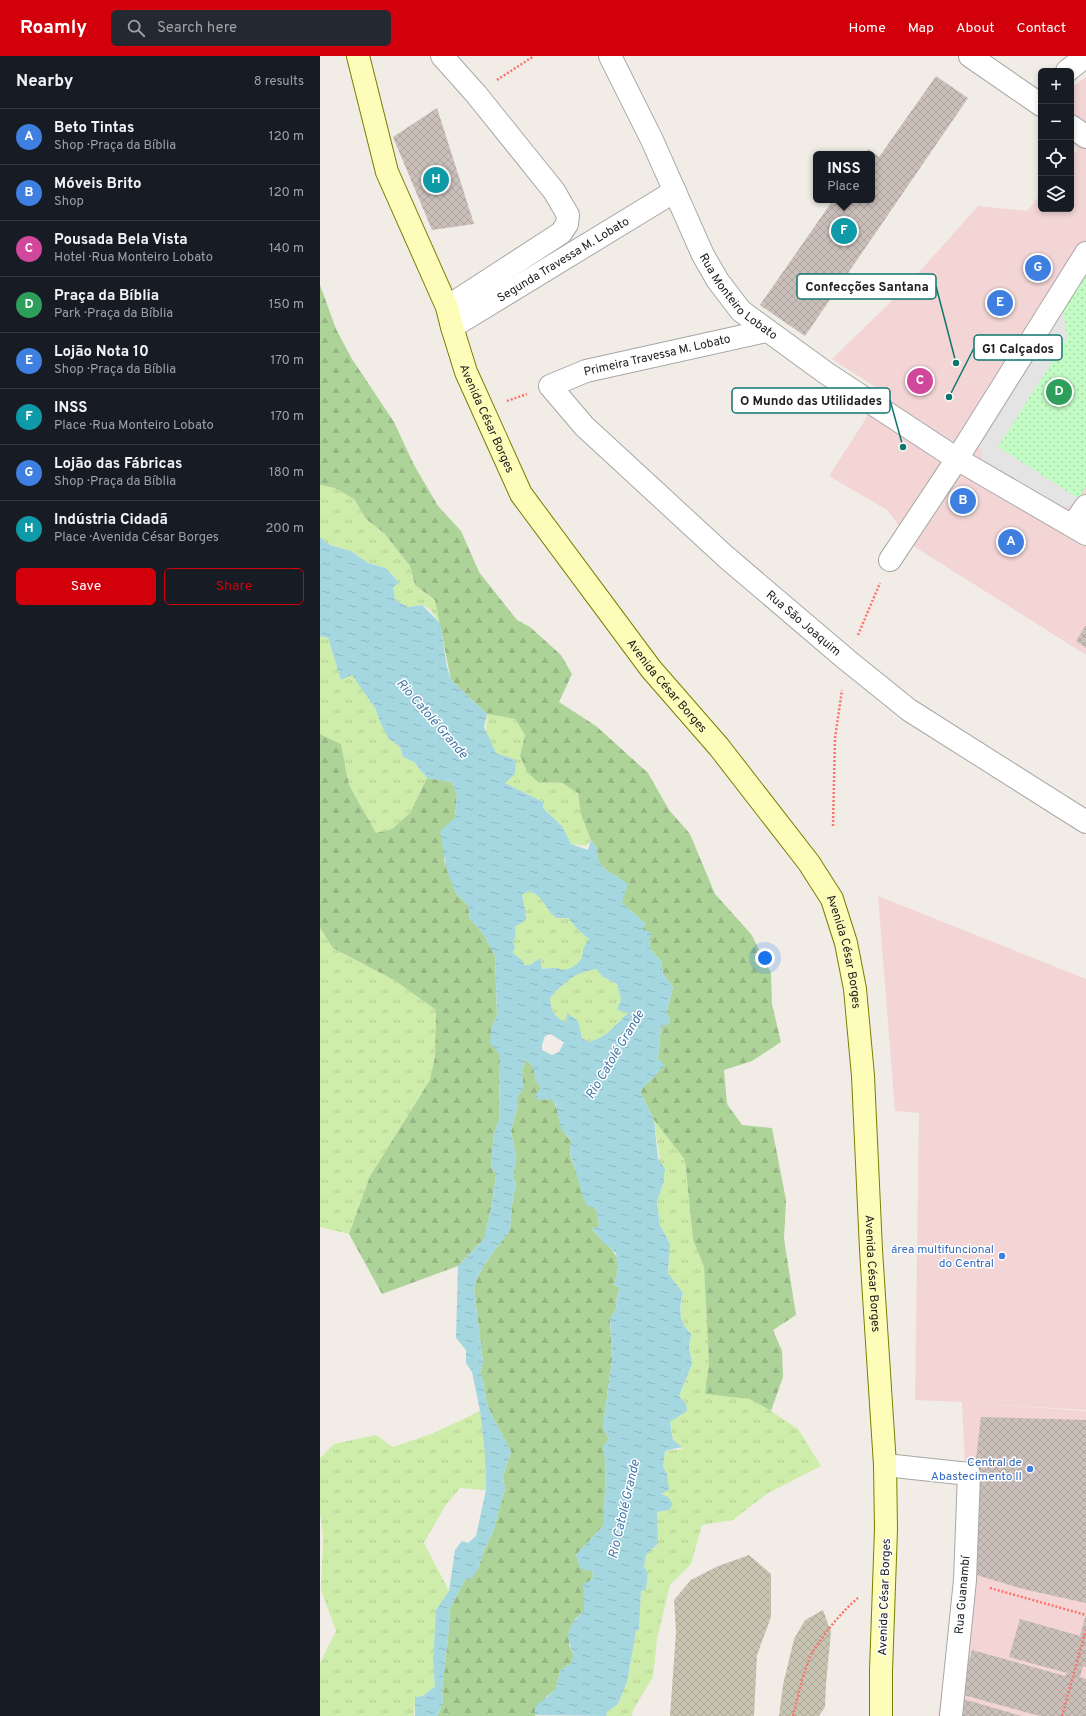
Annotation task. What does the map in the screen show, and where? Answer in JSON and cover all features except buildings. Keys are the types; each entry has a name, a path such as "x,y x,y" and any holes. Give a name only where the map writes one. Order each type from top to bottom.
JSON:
{"street":[{"name":"Avenida César Borges","path":"358,56 387,172 449,317 466,372 521,494 651,669 719,747 809,863 832,899 846,943 855,989 863,1076 885,1464 886,1529 881,1670 881,1716"},
{"path":"442,56 476,94 554,190 568,215 567,224 561,233 449,317"},
{"name":"Rua Monteiro Lobato","path":"610,56 652,140 703,255 718,281 741,311 826,373 957,459 1079,530"},
{"path":"970,56 1038,98"},
{"path":"1070,68 1086,56"},
{"path":"1074,128 1086,137"},
{"name":"Segunda Travessa M. Lobato","path":"449,317 675,191"},
{"path":"890,560 957,459 1086,253"},
{"name":"Primeira Travessa M. Lobato","path":"550,386 586,371 604,366 766,330"},
{"name":"Rua São Joaquim","path":"550,386 584,426 720,552 847,660 909,710 1086,822"},
{"path":"1079,530 1086,506"},
{"name":"Rua Guanambí","path":"885,1464 969,1474 965,1580 951,1716"}],"path":[{"path":"476,94 534,56"},
{"path":"483,409 550,386"},
{"path":"833,826 835,738 847,660 890,560"},
{"path":"793,1716 812,1654 837,1619 856,1599 884,1578"},
{"path":"965,1580 1086,1615"},
{"path":"1062,1716 1086,1630"}],"shaded area":[{"path":"1086,77 1086,655 915,547 887,510 829,476 883,392 832,359 904,289 978,206 1027,211 1038,198 1038,212 1074,212 1074,154 1078,149 1074,146 1074,86"},
{"path":"1063,309 1067,338 998,447 1079,499 1061,511 983,462 980,445"},
{"name":"área multifuncional do Central","path":"878,896 1086,979 1086,1410 972,1403 1086,1411 1086,1716 938,1716 961,1551 966,1488 962,1402 915,1400 919,1113 895,1111"},
{"path":"749,1555 771,1574 771,1617 757,1655 754,1716 670,1716 676,1632 674,1600 691,1580 716,1567"},
{"path":"823,1610 831,1632 825,1707 819,1716 779,1716 783,1685 794,1639 805,1620"}],"green space":[{"path":"1086,273 1086,487 1079,499 997,447 1067,338 1063,309"},
{"path":"320,285 336,329 352,359 394,422 414,465 438,506 461,531 479,572 517,620 530,627 561,655 572,674 559,702 596,726 648,773 669,810 690,834 715,894 751,934 771,973 772,1004 781,1042 752,1061 724,1070 727,1104 742,1125 772,1128 786,1200 784,1239 796,1315 773,1330 782,1351 783,1377 771,1411 750,1399 705,1394 709,1364 704,1267 693,1240 685,1160 654,1120 640,1091 664,1065 658,1059 661,1026 670,1023 667,1011 673,987 663,974 661,961 651,950 649,941 642,929 646,924 622,903 618,877 606,870 599,862 596,847 591,840 581,815 578,793 562,783 538,782 528,773 520,756 525,735 515,719 487,714 451,680 435,600 415,585 410,566 384,533 366,519 354,499 335,488 320,485"},
{"path":"320,485 335,488 354,499 366,519 384,533 410,566 415,585 435,600 440,623 430,609 422,605 408,607 395,600 393,587 399,583 386,568 368,563 351,551 330,545 320,537"},
{"path":"320,636 328,638 341,679 352,674 375,708 388,738 400,747 403,757 414,762 427,778 410,813 392,829 376,833 349,785 341,744 320,734"},
{"path":"487,714 515,719 525,735 520,756 538,782 562,783 578,793 581,815 591,840 586,846 571,844 562,826 543,808 543,802 505,783 496,753 486,733"},
{"path":"320,734 341,744 349,785 376,833 392,829 410,813 427,778 451,782 457,794 455,818 444,860 456,893 468,905 470,919 482,932 495,956 497,1014 491,1030 500,1055 499,1120 494,1134 491,1166 496,1175 492,1204 484,1239 458,1266 382,1294 349,1234 370,1176 430,1080 435,1057 436,1010 394,980 333,948 320,928"},
{"path":"528,891 538,896 554,916 558,918 568,918 579,931 589,939 583,949 582,958 569,970 561,970 558,968 542,969 540,958 530,965 524,965 513,953 515,947 513,941 516,937 515,927 527,915 522,895"},
{"path":"320,928 334,948 394,980 436,1010 435,1057 430,1080 370,1176 349,1234 320,1227"},
{"path":"597,969 603,977 617,984 621,999 628,1013 605,1034 589,1042 582,1038 578,1021 567,1014 566,1024 556,1016 550,998 566,982 576,975"},
{"path":"526,1060 534,1068 535,1080 541,1088 545,1100 551,1098 555,1104 563,1129 571,1140 570,1153 574,1167 589,1200 597,1211 599,1227 592,1229 614,1253 618,1262 617,1275 614,1285 620,1288 617,1295 616,1309 610,1319 612,1359 603,1427 609,1439 603,1447 606,1466 604,1525 576,1555 592,1570 593,1577 584,1590 584,1611 575,1619 569,1645 574,1656 571,1663 560,1671 556,1689 546,1697 535,1716 437,1716 443,1701 442,1691 450,1608 466,1578 478,1569 484,1550 493,1532 505,1489 503,1476 511,1452 488,1406 480,1373 483,1362 474,1289 476,1280 484,1265 510,1230 512,1204 516,1184 513,1177 516,1157 511,1131 518,1104 518,1096 523,1088 522,1070"},
{"path":"654,1120 685,1160 693,1240 704,1267 709,1364 706,1394 751,1399 771,1411 798,1429 821,1466 768,1493 733,1520 702,1525 691,1564 670,1585 657,1639 653,1677 633,1710 632,1716 606,1716 606,1712 618,1704 627,1682 636,1632 639,1629 641,1591 646,1590 648,1572 644,1567 646,1555 658,1544 656,1512 669,1510 661,1494 667,1474 663,1466 665,1451 683,1449 673,1440 670,1422 686,1403 679,1396 692,1364 689,1347 691,1334 684,1325 681,1315 683,1293 668,1273 670,1244 660,1225 657,1202 663,1184"},
{"path":"480,1411 485,1453 486,1490 460,1488 445,1506 424,1543 449,1591 436,1610 433,1662 435,1686 423,1696 415,1697 414,1716 320,1716 320,1663 336,1631 321,1590 323,1537 320,1513 320,1458 334,1444 376,1435 393,1447 434,1433"}],"water":[{"name":"Rio Catolé Grande","path":"320,537 330,545 351,551 368,563 386,568 399,583 393,587 395,600 408,607 422,605 440,623 447,667 451,680 487,714 484,727 496,753 516,760 515,774 505,783 543,802 543,808 562,826 571,844 588,850 591,840 596,847 599,862 606,870 628,884 622,903 646,924 642,929 652,933 649,941 651,950 661,961 663,974 673,987 667,1011 670,1024 661,1026 658,1059 665,1065 640,1091 654,1120 658,1158 665,1169 663,1184 657,1202 660,1225 670,1244 668,1273 683,1293 680,1310 682,1320 691,1334 689,1347 692,1364 679,1396 686,1403 687,1411 670,1422 673,1440 682,1447 665,1451 663,1466 667,1474 669,1490 661,1494 668,1497 673,1504 669,1510 657,1512 658,1544 646,1555 644,1567 648,1572 646,1590 641,1591 639,1629 636,1632 627,1682 618,1704 607,1712 606,1716 535,1715 535,1707 556,1689 560,1671 571,1663 574,1656 569,1642 569,1631 574,1622 584,1611 584,1590 582,1584 588,1582 593,1577 592,1570 586,1571 580,1568 576,1555 604,1525 606,1466 603,1447 609,1439 603,1427 612,1359 610,1319 616,1309 617,1295 620,1288 614,1285 618,1271 616,1253 603,1242 592,1229 599,1226 597,1211 593,1207 587,1206 583,1197 570,1152 571,1140 561,1129 556,1105 551,1099 537,1100 535,1095 541,1088 535,1080 534,1071 531,1064 526,1060 522,1070 523,1089 518,1096 518,1104 511,1131 516,1157 513,1177 516,1184 512,1204 510,1230 484,1265 476,1280 474,1289 483,1362 480,1373 488,1406 511,1452 503,1476 505,1489 493,1532 484,1550 478,1569 470,1580 466,1578 450,1608 442,1691 442,1706 437,1716 415,1716 415,1697 423,1696 435,1686 433,1662 436,1610 449,1591 455,1550 462,1541 468,1543 476,1536 486,1490 485,1453 480,1411 472,1372 466,1363 466,1350 456,1338 458,1266 484,1239 492,1204 496,1175 491,1166 494,1134 499,1120 500,1055 490,1043 491,1030 497,1014 495,956 482,932 470,919 468,905 456,893 447,871 440,831 455,818 457,794 451,782 427,778 414,762 403,757 400,747 388,738 375,708 352,675 341,680 328,638 320,636","holes":["528,891 538,896 554,916 558,918 568,918 579,931 589,939 583,949 582,958 577,964 569,969 542,969 540,958 530,965 524,965 523,961 513,953 515,947 513,941 516,937 515,927 526,920 522,895","597,969 603,977 617,984 621,999 617,1010 628,1013 606,1034 589,1042 582,1038 578,1021 567,1013 566,1023 556,1016 552,1010 550,998 570,979 576,975","550,1034 564,1042 559,1052 552,1055 542,1050 545,1036"]}],"place":[{"name":"Indústria Cidadã","path":"436,180"},
{"name":"INSS","path":"844,231"},
{"name":"Lojão das Fábricas","path":"1038,268"},
{"name":"Lojão Nota 10","path":"1000,303"},
{"name":"Confecções Santana","path":"956,363"},
{"name":"Pousada Bela Vista","path":"920,381"},
{"name":"Praça da Bíblia","path":"1059,392"},
{"name":"G1 Calçados","path":"949,397"},
{"name":"O Mundo das Utilidades","path":"903,447"},
{"name":"Móveis Brito","path":"963,501"},
{"name":"Beto Tintas","path":"1011,542"},
{"name":"área multifuncional do Central","path":"1002,1256"},
{"name":"Central de Abastecimento II","path":"1030,1469"}]}
